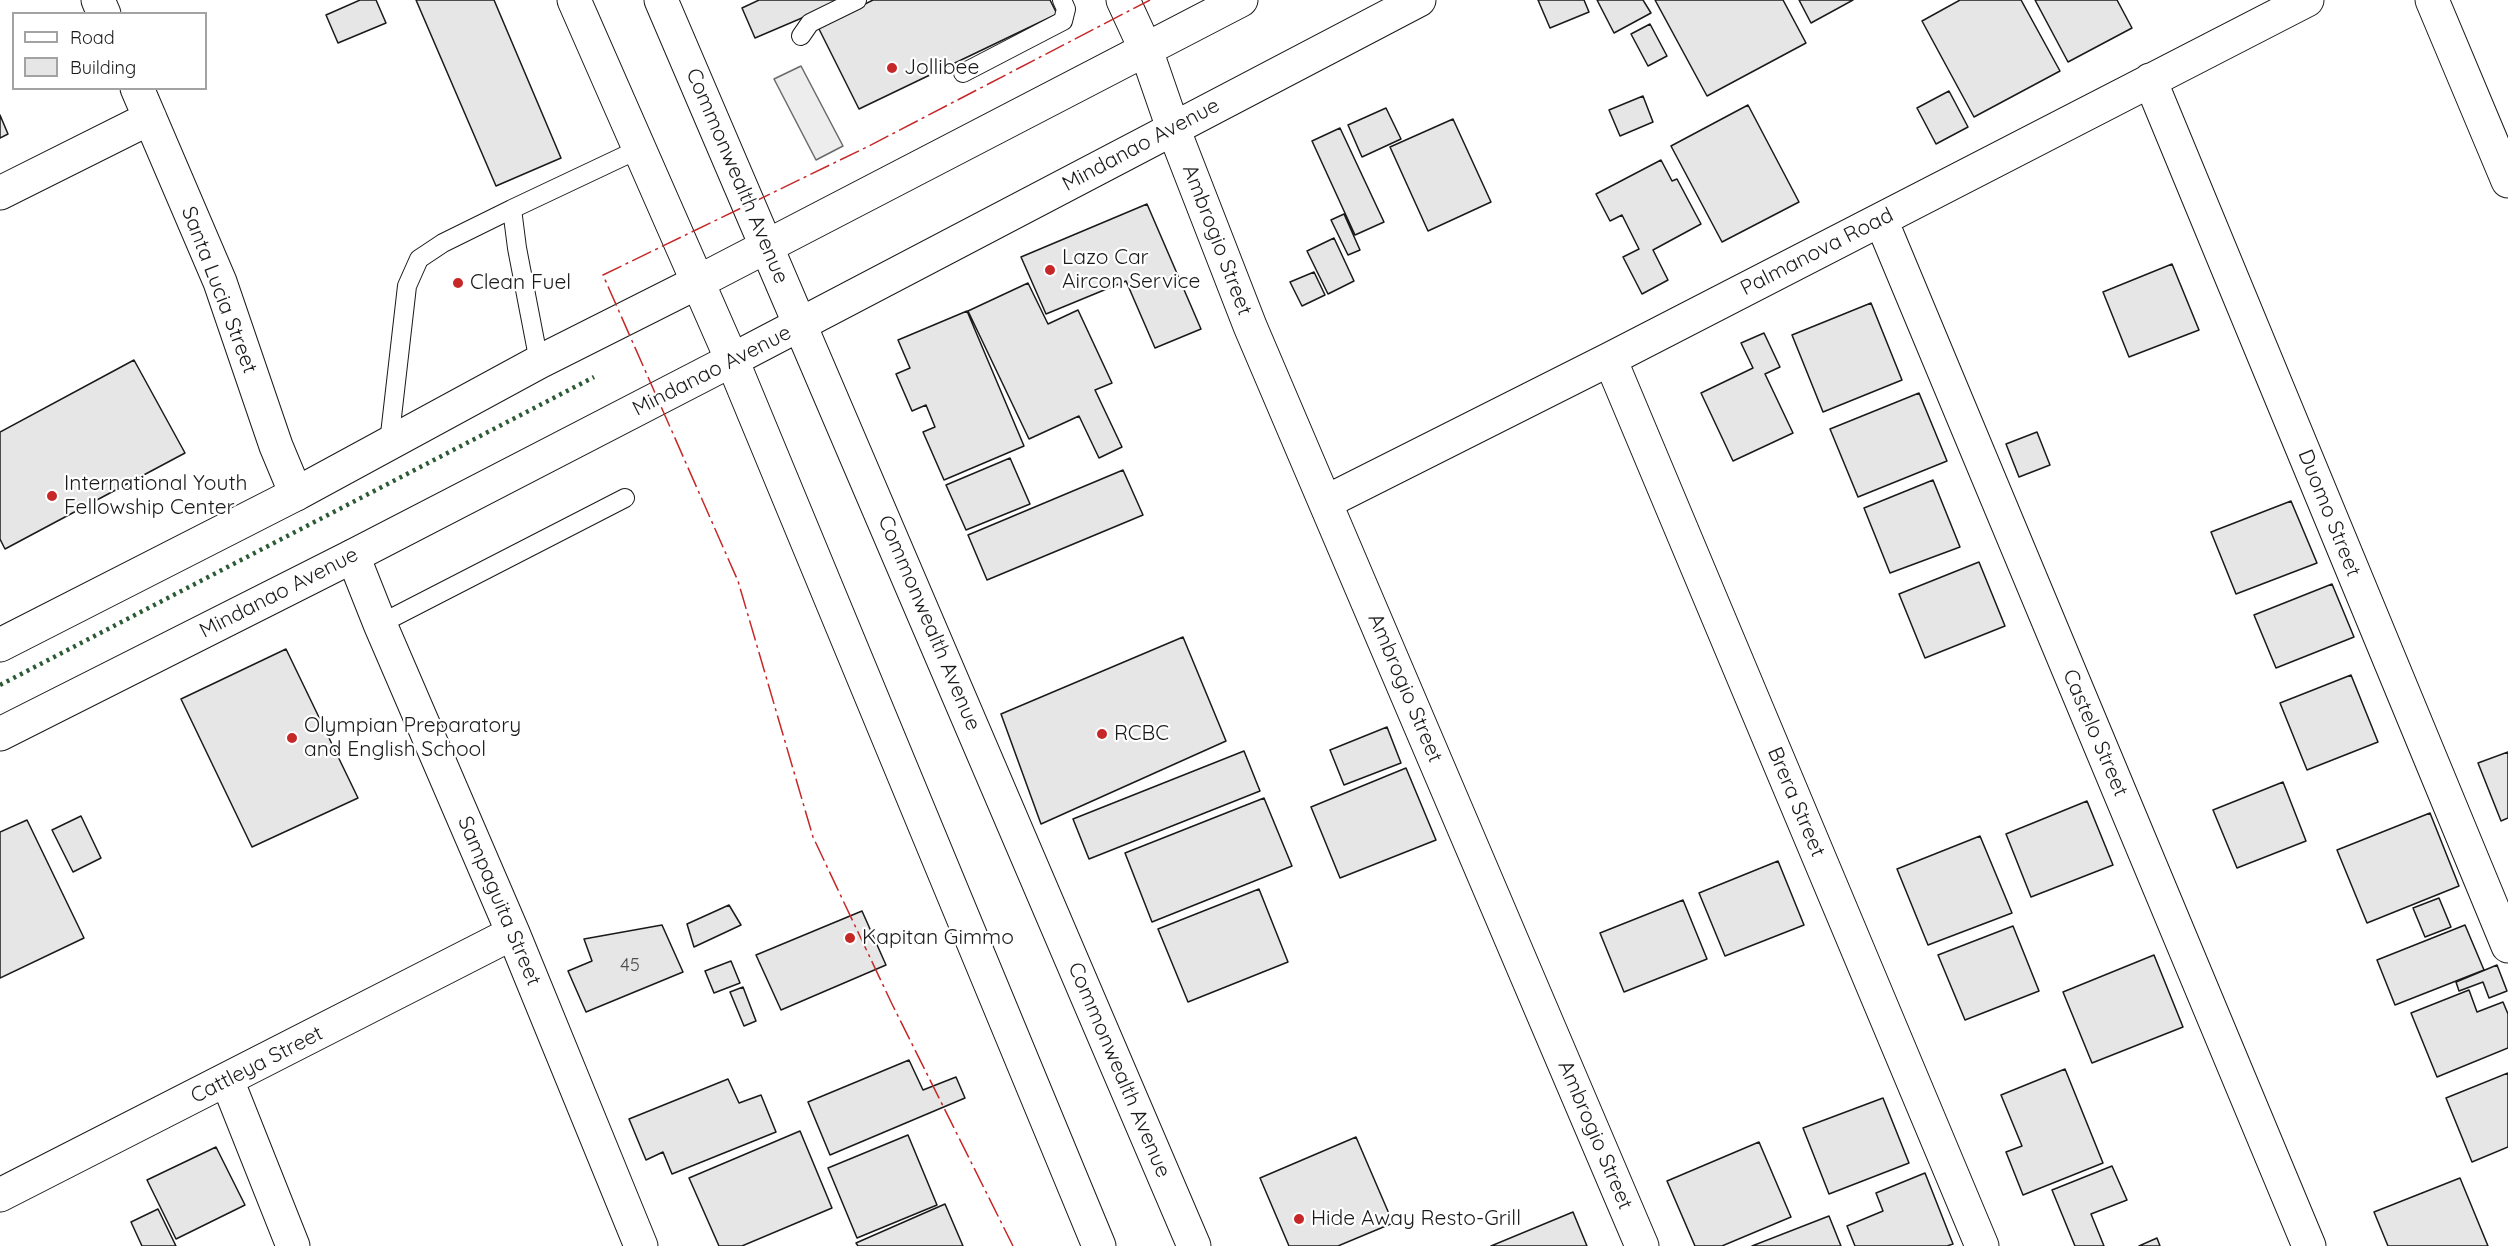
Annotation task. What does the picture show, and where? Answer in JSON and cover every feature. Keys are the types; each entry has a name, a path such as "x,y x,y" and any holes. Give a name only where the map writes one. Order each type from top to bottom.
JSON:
{"street":[{"path":"574,0 732,360 1099,1246"},
{"name":"Commonwealth Avenue","path":"661,0 1194,1246"},
{"name":"Ambrogio Street","path":"1123,0 1146,50 1173,128 1250,326 1642,1246"},
{"path":"0,645 296,494 539,362 1241,0"},
{"name":"Mindanao Avenue","path":"0,734 353,556 800,325 1419,0"},
{"name":"Palmanova Road","path":"1326,502 1610,359 2307,0"},
{"path":"2432,0 2508,181"},
{"name":"Duomo Street","path":"2150,80 2508,946"},
{"name":"Santa Lucia Street","path":"138,90 220,282 276,446 296,494"},
{"path":"0,194 150,118"},
{"name":"Castelo Street","path":"1881,220 2309,1246"},
{"name":"Brera Street","path":"1610,359 1982,1246"},
{"name":"Sampaguita Street","path":"353,556 513,933 641,1246"},
{"name":"Cattleya Street","path":"0,1196 513,933"},
{"path":"227,1080 293,1246"}],"lane":[{"path":"801,36 810,23 858,0"},
{"path":"963,73 1063,21 1066,9 1062,0"},
{"path":"389,443 408,286 419,259 443,243 639,149"},
{"path":"512,209 517,248 539,362"},
{"path":"380,624 625,498"}],"shaded area":[{"path":"801,66 843,146 816,160 774,79"}],"building":[{"path":"360,0 376,0 386,23 338,43 326,15"},
{"path":"416,0 494,0 561,158 496,186"},
{"path":"759,0 844,0 755,38 742,8"},
{"name":"Jollibee","path":"873,0 1050,0 1057,14 859,109 818,27"},
{"path":"1538,0 1584,0 1589,12 1550,28"},
{"path":"1597,0 1643,0 1651,13 1614,33"},
{"path":"1655,0 1783,0 1806,43 1707,96"},
{"path":"1799,0 1853,0 1811,23"},
{"path":"1960,0 2021,0 2060,71 1974,117 1922,21"},
{"path":"2035,0 2117,0 2132,28 2068,62"},
{"path":"1650,24 1667,56 1648,66 1631,34"},
{"path":"1949,91 1968,127 1936,144 1917,108"},
{"path":"1643,96 1653,122 1620,136 1609,110"},
{"path":"1748,105 1799,202 1722,242 1671,146"},
{"path":"1386,108 1401,139 1362,157 1348,125"},
{"path":"0,115 8,134 0,138"},
{"path":"1453,119 1491,202 1428,231 1390,147"},
{"path":"1340,128 1384,222 1355,235 1312,141"},
{"path":"1661,160 1672,181 1677,179 1701,224 1653,250 1668,280 1642,294 1623,257 1639,249 1622,215 1610,221 1596,194"},
{"path":"1147,204 1201,329 1155,348 1126,281 1046,314 1021,257"},
{"path":"1344,214 1360,250 1348,255 1331,220"},
{"path":"1334,238 1354,281 1328,294 1307,251"},
{"path":"2172,264 2199,330 2129,357 2103,292"},
{"path":"1314,272 1325,295 1302,306 1290,282"},
{"path":"1028,283 1048,324 1078,310 1112,383 1095,390 1122,447 1099,458 1079,416 1029,439 968,311"},
{"path":"1871,303 1902,380 1823,412 1792,335"},
{"path":"967,311 1024,446 944,480 923,432 935,427 926,405 912,411 896,374 910,368 898,340"},
{"path":"1764,333 1780,367 1765,374 1793,433 1733,461 1701,393 1753,368 1741,343"},
{"name":"International Youth Fellowship Center","path":"134,360 185,453 5,549 0,539 0,432"},
{"path":"1919,393 1947,461 1858,497 1830,429"},
{"path":"2037,432 2050,465 2019,477 2006,444"},
{"path":"1010,458 1030,504 966,530 946,485"},
{"path":"1123,470 1143,515 987,580 968,535"},
{"path":"1933,480 1960,547 1890,573 1864,508"},
{"path":"2291,501 2317,563 2236,594 2211,532"},
{"path":"1979,562 2005,626 1925,658 1899,594"},
{"path":"2332,584 2354,637 2276,668 2254,615"},
{"path":"1183,637 1226,741 1041,824 1001,714"},
{"path":"286,649 358,798 252,847 181,699"},
{"path":"2351,675 2378,742 2307,770 2280,703"},
{"path":"1387,727 1401,763 1344,785 1330,750"},
{"path":"1244,751 1260,791 1089,859 1073,819"},
{"path":"2508,752 2508,818 2501,821 2478,763"},
{"path":"1406,768 1436,840 1340,878 1311,807"},
{"path":"2283,782 2306,841 2237,868 2213,810"},
{"path":"1264,798 1292,866 1152,922 1125,853"},
{"path":"2087,801 2113,865 2031,897 2006,834"},
{"path":"2430,813 2459,886 2367,923 2337,850"},
{"path":"81,816 101,858 73,872 52,830"},
{"path":"27,820 84,938 0,978 0,832"},
{"path":"1980,836 2012,913 1928,945 1897,869"},
{"path":"1778,861 1804,925 1725,956 1699,893"},
{"path":"1259,889 1288,962 1188,1002 1158,929"},
{"path":"2439,898 2451,927 2425,937 2413,908"},
{"path":"1683,900 1707,959 1624,992 1600,933"},
{"path":"729,905 741,925 694,947 687,924"},
{"path":"862,911 886,965 781,1010 756,955"},
{"path":"662,925 683,972 586,1012 568,971 592,961 584,939"},
{"path":"2465,925 2484,970 2395,1005 2377,960"},
{"path":"2013,926 2039,991 1965,1020 1938,955"},
{"path":"2154,955 2183,1027 2092,1063 2063,992"},
{"path":"731,961 740,983 714,993 705,971"},
{"path":"2497,965 2507,991 2489,998 2483,982 2459,991 2456,982"},
{"path":"743,987 756,1021 744,1026 730,992"},
{"path":"2469,990 2477,1012 2503,1002 2508,1014 2508,1048 2437,1077 2411,1013"},
{"path":"909,1060 923,1090 956,1077 965,1098 830,1155 808,1102"},
{"path":"2065,1069 2103,1163 2023,1195 2006,1152 2022,1146 2001,1095"},
{"path":"2508,1073 2508,1147 2472,1162 2446,1098"},
{"path":"728,1079 739,1103 761,1095 776,1132 672,1174 663,1152 646,1160 629,1119"},
{"path":"1883,1098 1909,1163 1829,1194 1803,1128"},
{"path":"800,1131 832,1208 742,1246 719,1246 689,1178"},
{"path":"908,1135 937,1205 857,1238 828,1168"},
{"path":"1356,1137 1393,1223 1338,1246 1289,1246 1260,1178"},
{"path":"1759,1142 1791,1217 1722,1246 1695,1246 1667,1181"},
{"path":"216,1147 245,1205 176,1239 147,1180"},
{"path":"2112,1166 2127,1200 2091,1214 2104,1246 2075,1246 2052,1190"},
{"path":"1925,1173 1953,1244 1947,1246 1855,1246 1847,1226 1883,1211 1876,1193"},
{"path":"2460,1178 2488,1246 2388,1246 2374,1212"},
{"path":"945,1204 963,1246 858,1246 856,1243"},
{"path":"158,1209 176,1246 142,1246 131,1222"},
{"path":"1573,1212 1587,1246 1491,1246"},
{"path":"1829,1216 1841,1246 1752,1246"},
{"path":"2157,1238 2160,1246 2139,1246"}],"hedge":[{"path":"0,685 594,377"}],"power":[{"path":"1013,1246 892,1004 813,837 738,581 603,275 869,146 1150,0"}],"place":[{"name":"Jollibee","path":"892,68"},
{"name":"Lazo Car Aircon Service","path":"1050,270"},
{"name":"Clean Fuel","path":"458,283"},
{"name":"International Youth Fellowship Center","path":"52,496"},
{"name":"RCBC","path":"1102,734"},
{"name":"Olympian Preparatory and English School","path":"292,738"},
{"name":"Kapitan Gimmo","path":"850,938"},
{"name":"Hide Away Resto-Grill","path":"1299,1219"}]}
